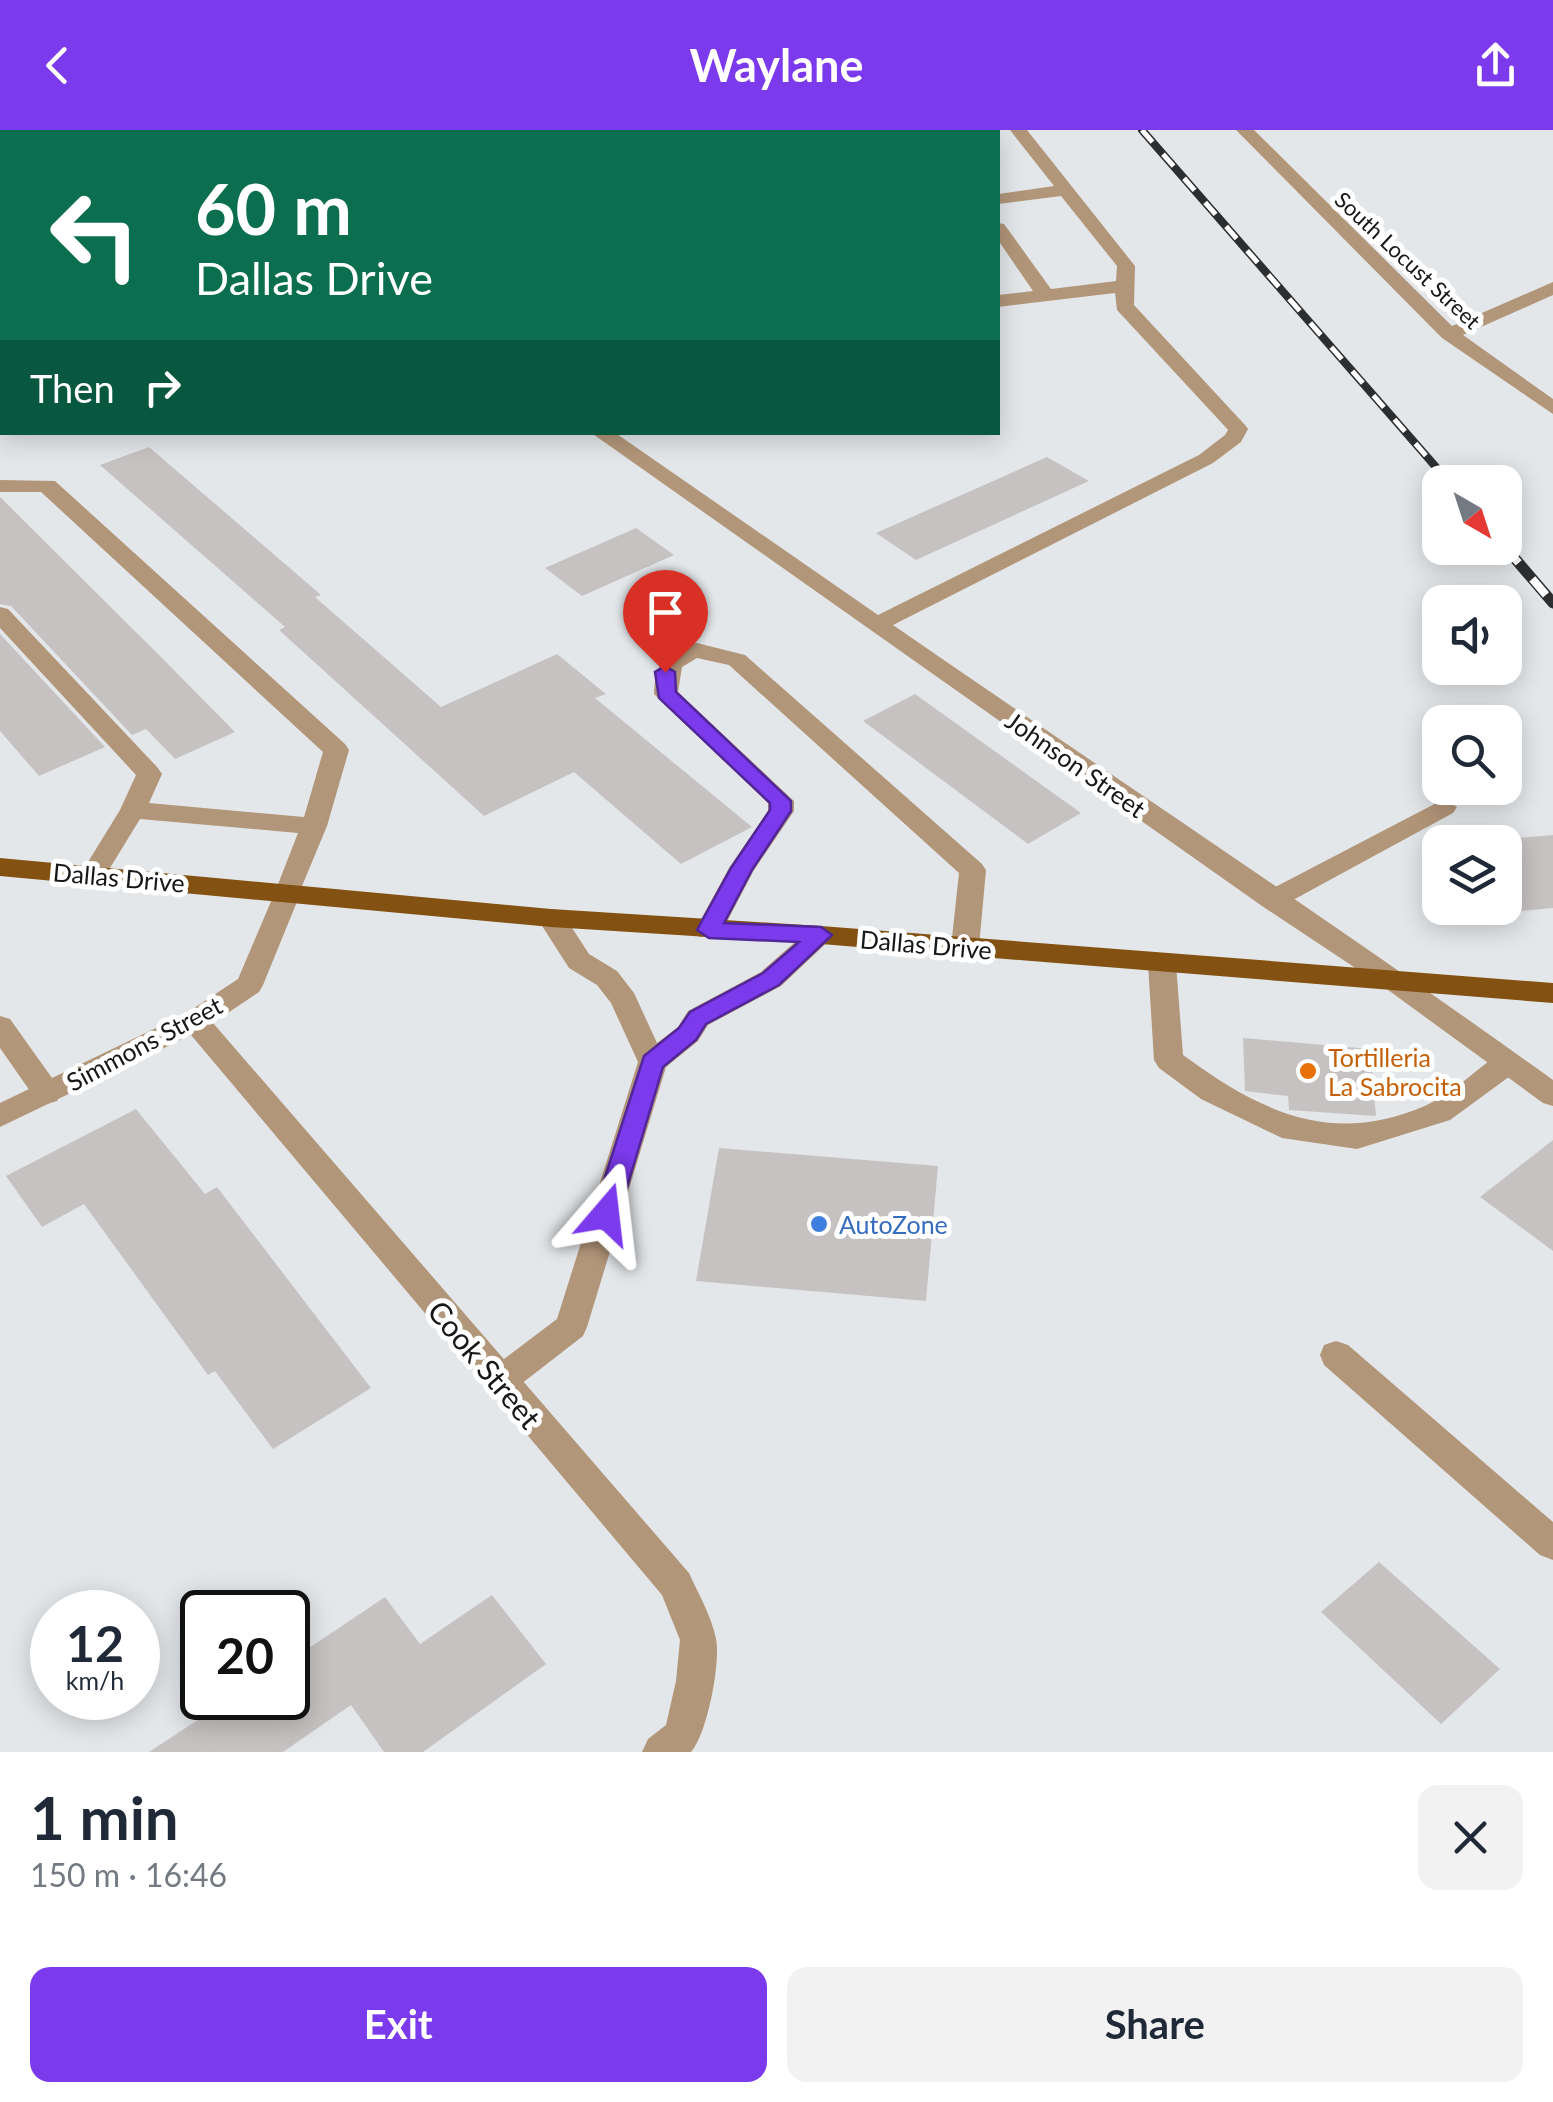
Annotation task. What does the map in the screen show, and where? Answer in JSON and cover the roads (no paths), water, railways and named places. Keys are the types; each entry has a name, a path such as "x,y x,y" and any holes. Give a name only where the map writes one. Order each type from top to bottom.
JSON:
{"main road":[{"name":"Dallas Drive","path":"0,866 551,918 821,935 1553,993"}],"street":[{"path":"876,625 1206,460 1234,438 1238,429 1124,306 1126,266 1018,130"},
{"name":"South Locust Street","path":"1244,130 1449,334 1553,408"},
{"path":"1000,199 1066,190"},
{"path":"1000,231 1046,296"},
{"path":"1000,301 1124,286"},
{"path":"1449,334 1553,288"},
{"name":"Johnson Street","path":"604,435 1553,1094"},
{"name":"Simmons Street","path":"0,486 48,486 336,750 314,826 249,985 195,1021 0,1116"},
{"path":"0,614 149,774 133,810 93,874"},
{"path":"709,930 742,868 781,811 781,801 666,694 665,672 672,659 692,650 719,652 737,660 972,870 965,947"},
{"path":"1272,900 1444,807"},
{"path":"133,810 314,826"},
{"path":"551,918 579,961 607,978 624,1000 653,1062"},
{"path":"500,1381 571,1328 653,1062 688,1034 698,1018 771,979 821,935"},
{"path":"1162,964 1169,1060 1211,1091 1293,1130 1357,1138 1439,1112 1506,1063"},
{"name":"Cook Street","path":"195,1021 676,1585 698,1640 695,1681 671,1744"},
{"path":"3,1034 47,1093"},
{"path":"1336,1355 1553,1544"}],"railway":[{"path":"1142,130 1434,465"},
{"path":"1520,565 1553,603"}],"place":[{"name":"Tortilleria La Sabrocita","path":"1308,1071"},
{"name":"AutoZone","path":"819,1224"}]}
